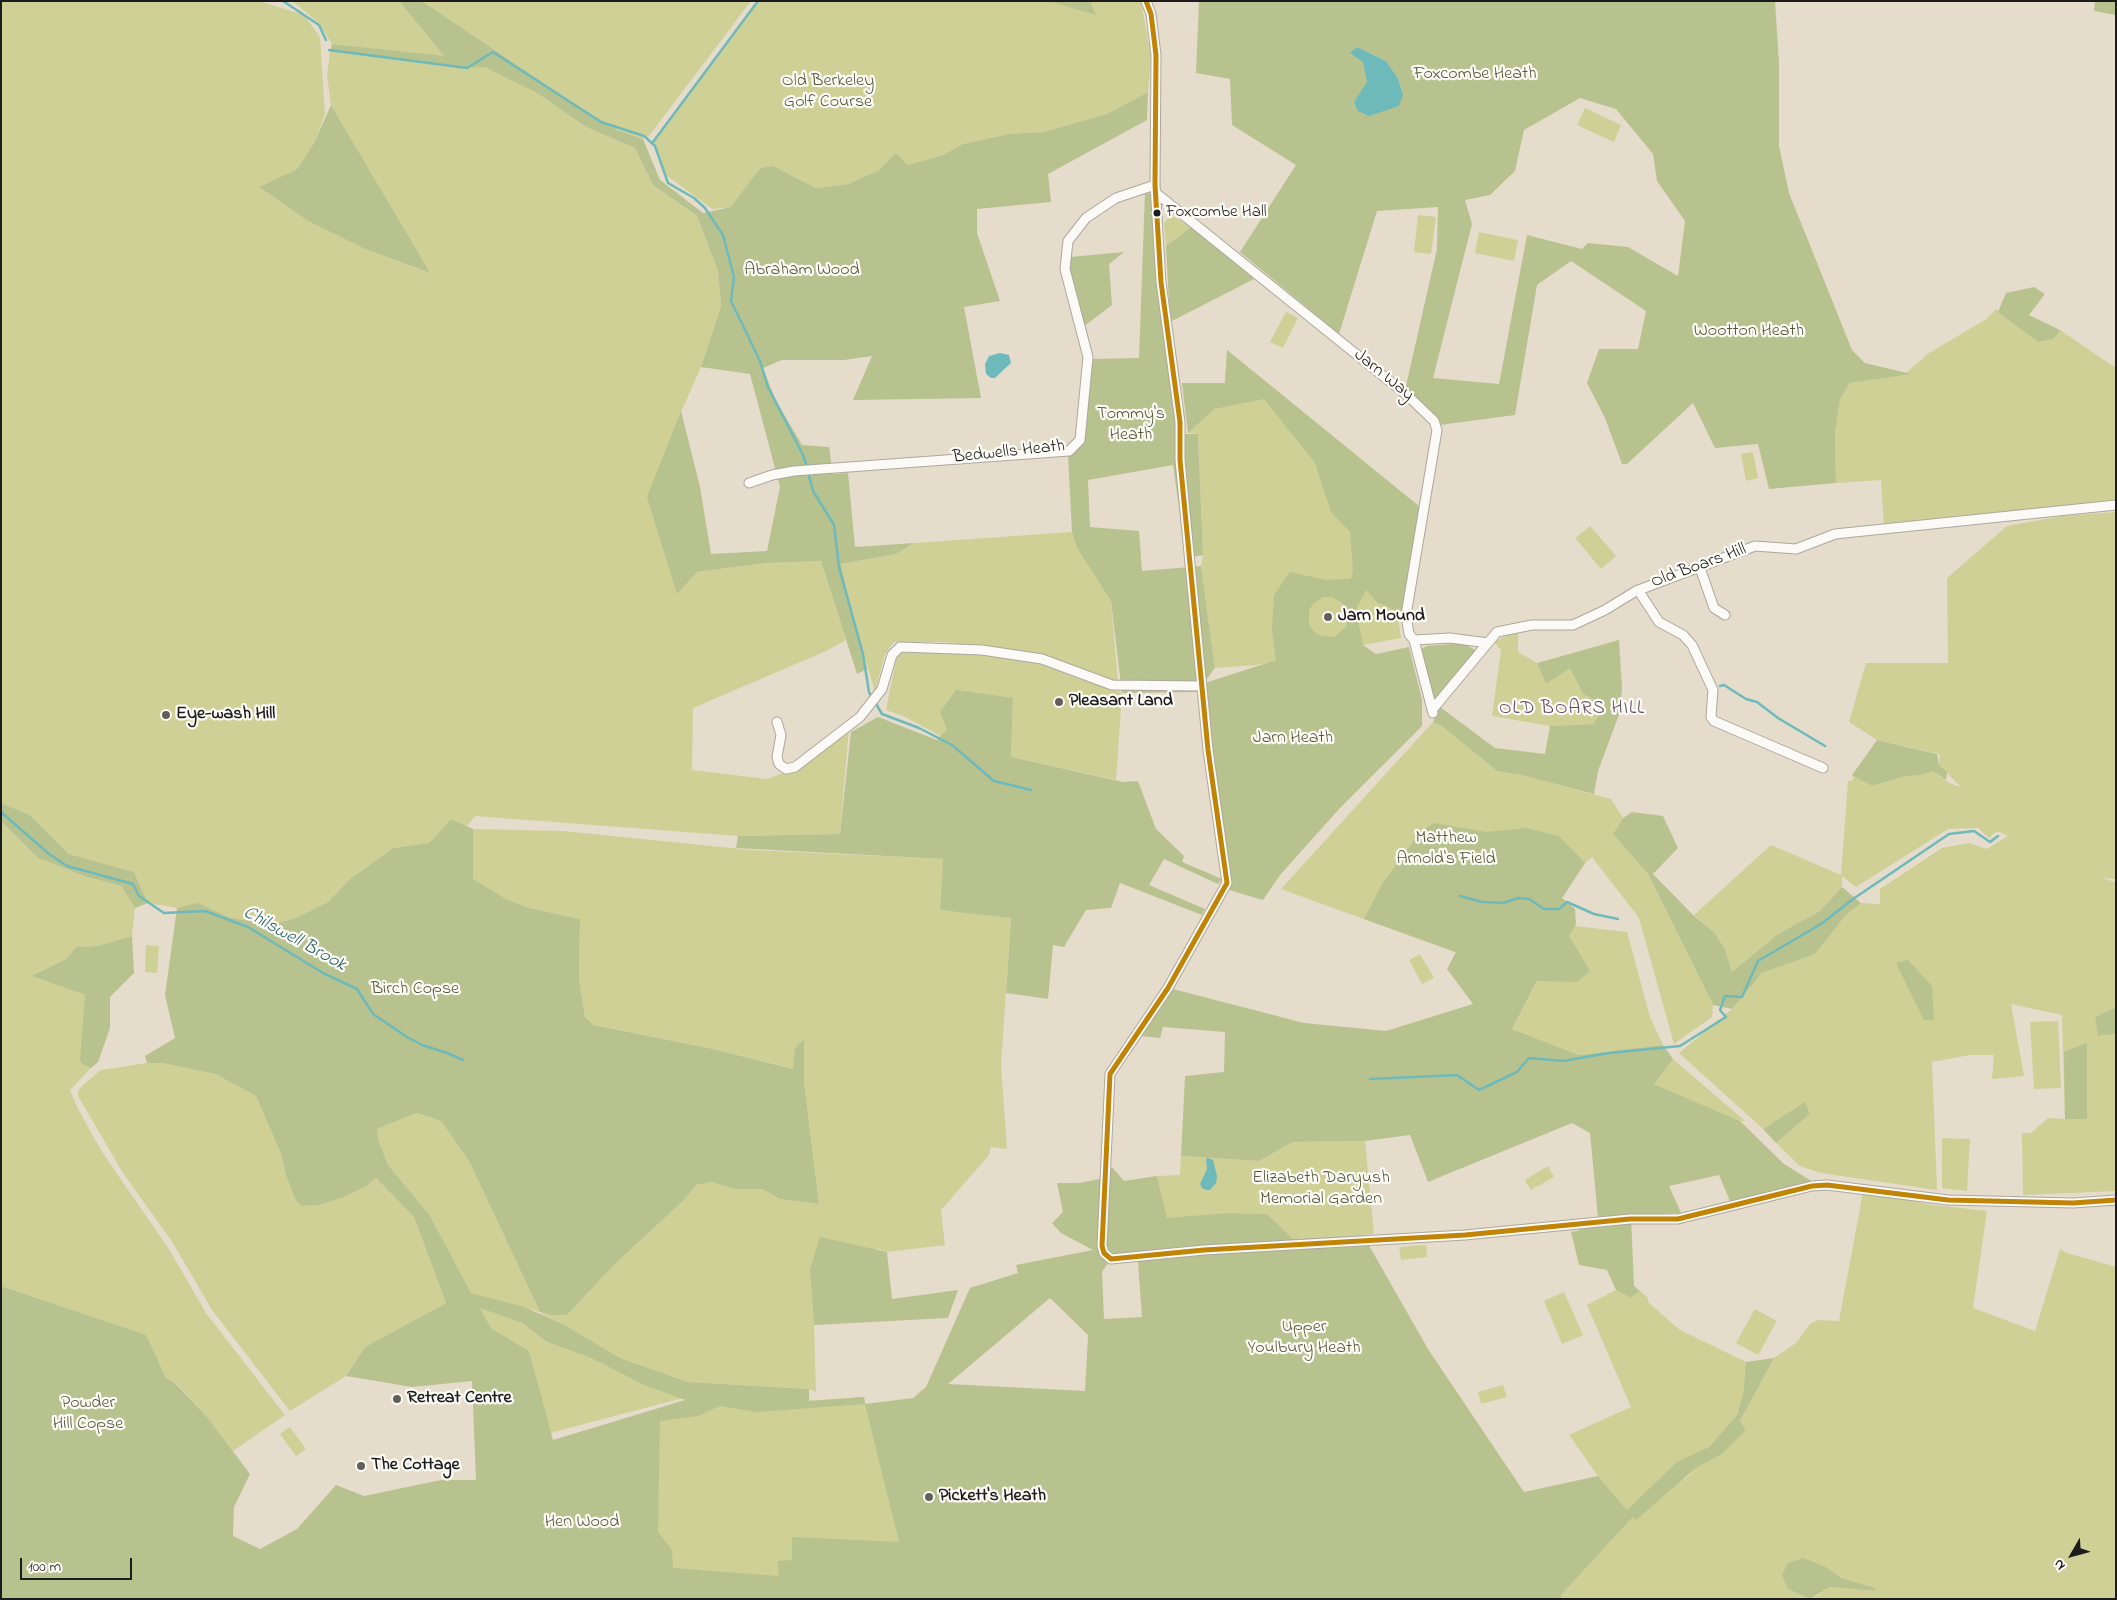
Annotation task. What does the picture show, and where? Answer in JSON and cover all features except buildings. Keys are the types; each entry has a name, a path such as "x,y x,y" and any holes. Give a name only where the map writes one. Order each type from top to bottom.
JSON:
{"street":[{"path":"1146,1 1151,14 1156,55 1155,189 1161,282 1180,422 1180,460 1208,750 1227,883 1169,985 1110,1074 1102,1246 1104,1253 1111,1259 1204,1250 1465,1235 1630,1219 1678,1219 1812,1186 1826,1185 1948,1200 2073,1203 2116,1200"},
{"name":"Bedwells Heath","path":"750,483 772,474 794,471 1069,451 1080,440 1088,357 1065,269 1068,241 1086,218 1116,198 1155,189"},
{"name":"Jarn Way","path":"1155,189 1408,396 1434,421 1437,430 1406,615 1409,634 1414,640 1433,712"},
{"name":"Old Boars Hill","path":"1433,712 1497,632 1524,626 1573,625 1605,610 1638,590 1755,546 1796,549 1835,534 2116,504"},
{"path":"1700,568 1714,608 1725,615"},
{"path":"1638,590 1658,622 1682,635 1692,645 1713,690 1711,717 1726,728 1772,745 1796,758 1823,768"},
{"path":"1414,640 1450,638 1488,643"},
{"path":"777,722 780,735 777,757 780,764 786,769 795,767 860,717 882,689 892,656 900,647 982,650 1042,659 1112,685 1202,686"}],"green space":[{"path":"1,1 259,1 304,15 320,37 325,115 314,143 297,169 259,187 308,221 365,249 429,273 331,105 327,75 330,52 467,68 485,66 537,93 586,127 635,148 653,185 697,216 718,271 721,306 701,367 677,421 677,593 697,572 766,563 821,561 846,640 826,651 693,708 692,770 767,779 803,766 849,728 840,834 738,836 475,816 467,826 451,819 429,843 393,848 350,879 328,902 296,918 269,925 228,917 198,904 177,908 148,903 134,872 69,854 30,815 1,803"},
{"path":"292,1 399,1 445,57 332,44 318,22"},
{"name":"Abraham Wood","path":"399,1 422,1 617,130 643,139 660,180 703,213 731,207 760,168 773,166 816,188 848,184 879,170 896,153 908,165 943,155 963,144 1009,134 1043,132 1107,114 1148,92 1147,120 1048,174 1051,202 977,209 977,233 1000,301 964,307 981,398 853,400 872,356 844,360 782,360 763,368 775,399 802,445 829,447 833,474 848,473 855,547 914,543 896,554 841,564 851,611 867,669 857,674 821,561 766,563 697,572 677,594 647,497 681,411 700,487 711,554 767,551 780,487 750,374 701,367 721,306 718,271 697,216 653,185 635,148 586,127 537,93 485,67 467,68 330,52 332,44 444,56"},
{"path":"422,1 751,1 649,136 643,139 617,130"},
{"name":"Old Berkeley Golf Course","path":"758,1 1141,1 1151,57 1148,92 1107,114 1043,132 1009,134 963,144 943,155 908,165 896,154 879,170 848,184 816,188 773,166 760,168 732,207 712,209 666,175 653,142"},
{"path":"1049,1 1090,1 1096,15"},
{"path":"1199,1 1775,1 1779,63 1779,146 1789,193 1852,350 1865,363 1911,374 1850,383 1840,399 1835,433 1836,483 1769,489 1758,444 1715,448 1693,403 1627,464 1622,464 1605,418 1587,383 1599,349 1638,349 1646,311 1571,261 1537,285 1515,415 1432,426 1403,399 1437,249 1438,207 1377,211 1339,334 1240,252 1296,165 1232,125 1230,79 1196,73","holes":["1357,47 1386,61 1398,78 1403,95 1354,102 1368,82","1580,98 1616,109 1653,154 1657,181 1685,221 1678,276 1628,247 1588,243 1582,249 1527,235 1499,384 1433,378 1472,224 1465,200 1490,195 1515,171 1524,130"]},
{"path":"2095,1 2116,1 2116,15 2094,11"},
{"path":"331,105 430,273 365,249 308,221 259,187 297,169 314,143"},
{"path":"1585,108 1621,125 1614,142 1577,125"},
{"name":"Tommy's Heath","path":"1145,192 1152,195 1176,434 1198,434 1203,555 1186,558 1173,465 1088,480 1090,527 1139,531 1142,571 1201,566 1215,668 1197,692 1122,693 1111,601 1077,548 1072,532 1068,455 1083,438 1092,359 1139,358"},
{"path":"1171,215 1191,227 1166,246 1164,223"},
{"path":"1418,215 1436,217 1431,254 1414,252"},
{"path":"1191,227 1254,279 1170,322 1166,246"},
{"path":"1479,232 1518,240 1514,261 1475,253"},
{"path":"1124,252 1109,264 1112,305 1083,327 1071,281 1070,257"},
{"path":"2034,287 2045,294 2029,315 2060,330 2054,339 2038,342 1998,312 2006,293"},
{"path":"1996,309 2038,342 2054,339 2060,330 2116,368 2116,503 1884,526 1881,480 1836,483 1835,433 1840,399 1850,383 1906,373 1929,353 1985,320"},
{"path":"1286,312 1298,318 1283,348 1270,342"},
{"path":"1227,350 1420,507 1399,624 1401,638 1256,665 1215,668 1201,566 1203,555 1198,434 1188,433 1182,383 1225,383"},
{"name":"Jarn Heath","path":"1227,350 1420,507 1402,613 1378,603 1366,590 1356,610 1363,645 1376,654 1409,647 1422,700 1422,726 1340,808 1280,875 1263,900 1229,890 1205,683 1276,660 1272,629 1274,595 1290,572 1326,580 1351,579 1353,571 1350,532 1331,512 1315,463 1264,399 1214,409 1188,433 1182,383 1225,383","holes":["1323,597 1332,597 1341,602 1346,608 1348,618 1346,627 1334,637 1321,636 1314,632 1309,624 1309,610 1313,604"]},
{"path":"1753,452 1758,478 1746,481 1741,454"},
{"path":"2116,512 2116,879 2103,878 2116,883 2116,1007 2095,1017 2099,1036 2116,1034 2116,1191 2023,1195 2022,1133 2031,1133 2048,1118 2065,1119 2062,1015 2011,1004 2024,1076 1992,1079 1994,1055 1970,1055 1932,1062 1937,1190 1821,1173 1800,1166 1776,1143 1810,1114 1805,1103 1763,1129 1679,1053 1732,1009 1762,973 1815,954 1846,915 1861,903 1880,904 1880,889 1942,848 1968,843 1987,849 2008,836 1997,831 1989,838 1978,828 1948,829 1856,887 1842,876 1842,887 1820,911 1778,934 1732,972 1725,949 1714,932 1694,915 1771,845 1841,875 1848,781 1852,781 1854,775 1872,786 1901,777 1921,775 1933,771 1949,783 1961,787 1939,765 1940,754 1877,740 1849,722 1866,663 1948,663 1947,578 2007,526 2063,516"},
{"path":"1590,526 1616,556 1601,569 1575,538"},
{"path":"1072,532 1077,548 1111,601 1118,683 1013,651 944,642 894,642 885,654 875,692 851,611 841,564 896,554 914,543"},
{"path":"1518,630 1518,652 1537,663 1546,684 1570,667 1583,694 1607,706 1593,724 1550,726 1492,716 1501,650 1494,642"},
{"path":"1619,640 1622,688 1620,712 1598,771 1594,794 1521,775 1497,771 1443,727 1433,722 1440,707 1495,748 1545,754 1550,726 1593,724 1606,706 1583,694 1570,668 1546,684 1537,663"},
{"path":"1463,643 1477,651 1436,699 1431,700 1421,649 1427,646"},
{"path":"900,653 988,653 1041,662 1122,693 1116,780 1011,757 1013,698 947,729 941,736 903,716 886,710 896,660"},
{"path":"956,690 1013,698 1011,757 1123,782 1138,781 1156,829 1184,856 1182,862 1222,879 1218,884 1164,859 1149,885 1205,909 1202,915 1120,883 1111,908 1086,910 1064,947 1053,945 1048,999 1006,993 1011,918 940,910 943,859 736,848 738,836 840,834 851,732 878,717 937,740 947,729 940,712"},
{"name":"Matthew Arnold's Field","path":"1433,722 1443,727 1497,771 1521,775 1611,799 1623,818 1613,834 1648,874 1713,1005 1712,1017 1674,1044 1639,918 1592,857 1585,863 1562,898 1575,909 1575,926 1627,932 1650,1017 1663,1045 1579,1055 1512,1029 1537,982 1281,889"},
{"path":"1877,740 1937,754 1939,765 1947,772 1946,780 1933,771 1921,775 1901,777 1872,786 1852,775"},
{"path":"1,803 30,815 69,854 134,872 148,903 135,908 121,886 87,877 38,858 1,821"},
{"path":"1632,812 1663,816 1678,848 1653,874 1693,915 1714,932 1725,949 1732,972 1778,934 1820,911 1842,887 1861,903 1846,915 1815,954 1762,973 1732,1009 1713,1005 1648,874 1613,834 1623,818"},
{"path":"451,819 473,829 473,879 506,899 529,908 580,919 579,978 585,1017 594,1025 713,1049 793,1069 795,1048 804,1039 804,1082 819,1204 780,1199 762,1189 735,1189 712,1182 696,1185 686,1198 616,1263 567,1315 553,1315 540,1312 469,1161 441,1121 417,1113 377,1129 379,1142 388,1165 429,1214 471,1293 524,1307 563,1324 620,1358 688,1382 809,1389 809,1401 864,1397 865,1404 913,1398 926,1387 970,1288 1018,1273 1016,1265 1093,1250 1061,1233 1052,1223 1063,1212 1057,1183 1079,1183 1099,1179 1112,1167 1124,1181 1157,1176 1167,1218 1228,1213 1267,1214 1293,1239 1363,1235 1428,1349 1524,1492 1598,1476 1627,1510 1677,1462 1709,1447 1737,1415 1743,1394 1746,1362 1774,1358 1740,1421 1746,1430 1722,1454 1696,1468 1636,1520 1633,1517 1561,1595 1563,1599 1,1599 1,1286 146,1335 166,1378 175,1383 208,1418 250,1474 234,1507 233,1536 260,1549 297,1529 336,1485 364,1496 441,1480 476,1480 472,1381 412,1387 346,1376 365,1347 446,1303 414,1217 376,1178 365,1187 341,1198 319,1205 301,1206 295,1199 285,1173 282,1156 256,1096 215,1074 162,1063 147,1063 145,1056 175,1038 165,995 177,908 198,903 228,917 269,925 296,918 328,902 350,879 393,848 429,843","holes":["1109,1262 1138,1262 1142,1317 1104,1319 1102,1272","1050,1298 1088,1335 1085,1391 948,1384","480,1308 522,1323 547,1342 591,1358 642,1384 685,1400 553,1440 529,1351 491,1328","865,1404 899,1542 792,1537 792,1560 778,1561 779,1576 673,1568 672,1550 658,1532 660,1421 698,1416 720,1406 757,1412"]},
{"path":"1,821 38,858 87,877 121,886 135,908 132,936 97,946 76,947 66,959 33,976 85,995 82,1064 91,1068 70,1090 77,1107 102,1152 169,1249 206,1313 285,1415 233,1451 208,1418 176,1383 166,1378 145,1335 1,1286"},
{"path":"1434,823 1486,832 1526,828 1559,836 1585,863 1562,898 1575,909 1576,924 1569,936 1590,971 1577,982 1537,981 1512,1029 1579,1055 1663,1045 1673,1059 1654,1084 1740,1121 1784,1164 1813,1182 1730,1201 1719,1175 1669,1186 1681,1213 1631,1216 1634,1286 1640,1291 1631,1298 1616,1290 1607,1270 1579,1265 1571,1232 1577,1231 1598,1218 1590,1133 1572,1123 1428,1182 1410,1135 1365,1141 1293,1142 1259,1161 1181,1156 1185,1076 1224,1072 1225,1032 1163,1027 1160,1038 1141,1036 1173,989 1304,1023 1386,1031 1473,1004 1447,969 1456,952 1364,919 1381,886 1420,832"},
{"path":"473,829 563,831 751,850 943,859 940,910 1011,917 1001,1065 1007,1149 991,1147 989,1155 941,1210 945,1245 887,1252 878,1249 810,1270 816,1392 809,1389 688,1382 620,1358 563,1324 539,1313 567,1315 616,1263 686,1198 696,1185 712,1182 736,1189 762,1189 780,1199 819,1204 804,1082 804,1040 795,1048 794,1069 713,1049 595,1025 585,1017 579,978 580,919 529,908 506,899 473,879"},
{"path":"132,936 134,973 110,997 110,1028 98,1062 91,1068 82,1064 80,1060 85,995 32,976 66,959 76,947 97,946"},
{"path":"146,945 159,946 157,973 145,972"},
{"path":"1420,954 1434,978 1422,984 1409,960"},
{"path":"1908,960 1932,986 1934,1020 1924,1020 1896,963"},
{"path":"2116,1007 2116,1034 2098,1036 2095,1017"},
{"path":"2058,1021 2061,1088 2034,1089 2030,1022"},
{"path":"2087,1043 2087,1119 2065,1119 2064,1052"},
{"path":"1673,1059 1745,1121 1740,1121 1654,1084"},
{"path":"147,1063 162,1063 215,1074 256,1096 282,1156 285,1173 295,1199 301,1206 319,1205 340,1198 365,1187 376,1178 414,1217 446,1303 365,1347 346,1376 290,1411 212,1310 173,1243 123,1173 78,1096 78,1091 83,1085 101,1070"},
{"path":"1805,1102 1810,1114 1776,1143 1763,1129"},
{"path":"417,1113 441,1121 469,1161 540,1312 471,1293 429,1214 388,1165 379,1142 377,1129"},
{"path":"1942,1138 1970,1139 1967,1191 1942,1188"},
{"name":"Elizabeth Daryush Memorial Garden","path":"1365,1141 1374,1234 1293,1239 1267,1214 1228,1213 1167,1219 1157,1176 1180,1175 1181,1156 1259,1161 1293,1142"},
{"path":"1548,1166 1554,1177 1531,1190 1525,1180"},
{"path":"1863,1192 1933,1205 1987,1211 1973,1308 2035,1331 2060,1249 2067,1253 2116,1267 2116,1599 1812,1599 1830,1587 1875,1591 1841,1578 1826,1567 1788,1589 1810,1599 1564,1599 1561,1595 1633,1517 1680,1477 1684,1480 1696,1468 1722,1454 1746,1430 1740,1421 1774,1358 1796,1343 1810,1324 1818,1320 1839,1321"},
{"path":"820,1237 887,1252 892,1299 958,1290 948,1318 814,1325 810,1270"},
{"path":"1426,1245 1427,1257 1401,1260 1399,1247"},
{"path":"1616,1290 1631,1298 1640,1291 1647,1297 1649,1303 1680,1330 1746,1362 1743,1394 1737,1415 1709,1447 1677,1463 1627,1510 1598,1476 1569,1435 1631,1407 1587,1305"},
{"path":"1564,1292 1583,1335 1562,1344 1544,1301"},
{"path":"480,1308 522,1323 547,1342 591,1358 642,1384 683,1398 550,1433 529,1351 491,1328"},
{"path":"1755,1309 1777,1321 1758,1355 1736,1343"},
{"path":"1503,1385 1507,1397 1481,1404 1478,1392"},
{"name":"Hen Wood","path":"864,1397 899,1542 856,1580 285,1599 363,1557 659,1421 693,1398 789,1402"},
{"path":"290,1427 306,1449 296,1456 280,1434"},
{"path":"1803,1558 1826,1567 1841,1578 1875,1588 1875,1591 1830,1587 1810,1599 1788,1589 1782,1575 1788,1563"}],"water":[{"path":"1357,47 1386,61 1398,78 1403,95 1399,106 1369,116 1358,111 1354,102 1367,82 1363,62 1350,53"},
{"path":"1000,353 1009,355 1011,363 995,378 991,378 986,374 985,364 989,356"},
{"path":"1206,1159 1213,1160 1217,1176 1216,1183 1210,1190 1206,1190 1200,1184 1207,1169"}],"waterway":[{"path":"283,1 319,25 326,40"},
{"path":"653,142 758,1"},
{"path":"329,50 467,68 493,52 601,122 644,136 655,146 668,183 694,198 705,208 723,235 734,277 731,301 760,361 768,387 803,455 807,467"},
{"path":"808,472 813,491 834,525 839,567 863,654 869,692 872,698"},
{"path":"1720,686 1724,685 1746,699 1757,702 1778,718 1825,746"},
{"path":"875,702 882,714 919,728 952,745 994,781 1031,790"},
{"name":"Chilswell Brook","path":"1,812 49,854 67,866 133,884 139,896 164,913 205,911 248,927 323,973 357,989 373,1014 407,1037 422,1045 463,1060"},
{"path":"1370,1079 1457,1075 1479,1090 1517,1072 1529,1058 1563,1061 1609,1053 1680,1046 1726,1017 1720,1010 1725,996 1742,997 1758,961 1821,924 1853,899 1949,834 1974,831 1990,842 1998,836"},
{"path":"1460,896 1482,902 1504,903 1518,898 1529,899 1544,909 1559,909 1567,902 1594,914 1618,919"}],"transit line":[{"path":"1146,1 1151,14 1156,55 1155,185 1161,282 1180,422 1180,460 1208,750 1227,883 1168,988 1110,1074 1102,1246 1104,1253 1111,1259 1204,1250 1465,1235 1630,1219 1678,1219 1812,1186 1827,1185 1948,1200 2073,1203 2116,1200"}],"place":[{"name":"Foxcombe Hall","path":"1157,213"},
{"name":"Jarn Mound","path":"1328,617"},
{"name":"Pleasant Land","path":"1059,702"},
{"name":"Eye-wash Hill","path":"166,715"},
{"name":"Retreat Centre","path":"397,1399"},
{"name":"The Cottage","path":"361,1466"},
{"name":"Pickett's Heath","path":"929,1497"}],"district":[{"name":"OLD BOARS HILL","path":"1572,710"}],"park label":[{"name":"Foxcombe Heath","path":"1475,75"},
{"name":"Wootton Heath","path":"1749,332"},
{"name":"Birch Copse","path":"415,990"},
{"name":"Upper Youlbury Heath","path":"1304,1338"},
{"name":"Powder Hill Copse","path":"88,1414"}]}
